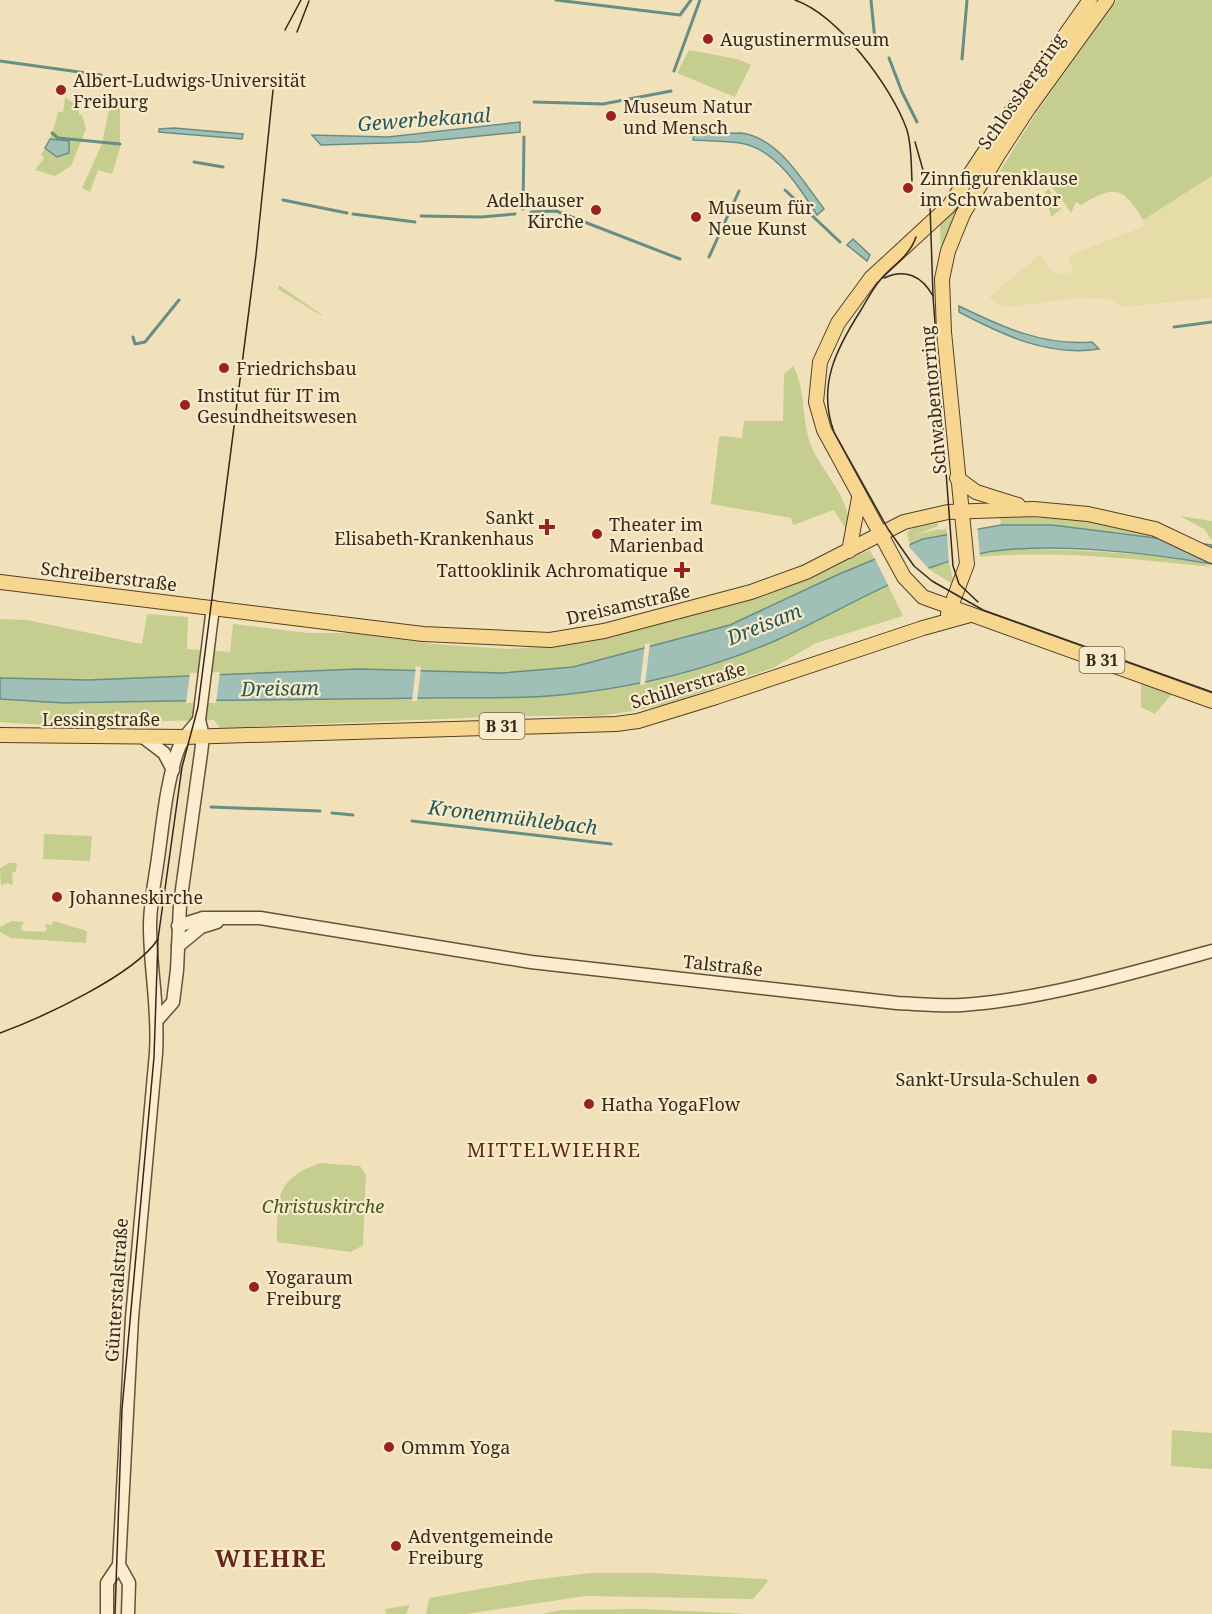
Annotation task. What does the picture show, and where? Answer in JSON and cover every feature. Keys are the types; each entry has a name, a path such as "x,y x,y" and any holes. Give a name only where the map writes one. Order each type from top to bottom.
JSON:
{"main road":[{"name":"Schlossbergring","path":"950,608 923,597 911,587 859,498 818,415 817,382 825,348 838,323 871,278 949,206 1015,106 1090,0"},
{"name":"Schlossbergring","path":"942,279 955,231 998,155 1028,109 1107,0"},
{"name":"Schwabentorring","path":"942,279 950,404 967,566 950,608"},
{"path":"957,478 976,492 1034,509 1118,520 1174,536 1212,556"},
{"path":"849,551 859,498"},
{"name":"Dreisamstraße","path":"213,607 423,634 550,639 604,631 751,592 797,576 849,551 884,540 915,518 963,517 1034,509"},
{"name":"Schreiberstraße","path":"0,582 213,607"},
{"path":"203,736 199,720 213,607"},
{"path":"945,621 950,608 970,615"},
{"name":"B 31","path":"945,621 970,615 1046,639 1212,701"},
{"name":"Schillerstraße","path":"203,736 627,722 716,697 945,621"},
{"path":"184,737 199,720"},
{"name":"Lessingstraße","path":"0,735 203,736"},
{"name":"Günterstalstraße","path":"158,1019 173,1002 178,926 203,736"},
{"path":"143,737 164,753 173,770"},
{"name":"Günterstalstraße","path":"128,1614 129,1583 119,1565 132,1318 158,1019 152,980 150,923 164,814 173,770 184,737"},
{"name":"Talstraße","path":"178,926 203,918 286,921 384,937 397,942 531,962 854,996 897,1003 944,1005 963,1005 1048,991 1212,951"},
{"name":"Talstraße","path":"178,946 201,927 228,918"},
{"name":"Günterstalstraße","path":"107,1614 107,1582 119,1565"}],"shaded area":[{"path":"1212,176 1212,298 1121,307 1109,299 1077,298 1009,307 997,304 989,297 1041,254 1050,269 1060,274 1073,272 1068,256 1145,226 1143,220"}],"green space":[{"path":"1098,0 1102,0 961,206 941,252 940,225 1048,68"},
{"path":"1117,0 1212,0 1212,176 1143,220 1130,200 1117,192 1102,194 1081,205 1076,202 1071,213 1056,192 1042,180 1000,171 1036,113"},
{"path":"689,50 737,59 751,65 735,97 677,73"},
{"path":"112,94 120,100 120,148 112,174 98,170 90,192 82,188 102,144"},
{"path":"65,97 73,103 79,99 79,115 82,115 86,129 71,166 55,176 35,170 44,158 41,155 52,133 58,112 63,112"},
{"path":"1049,189 1061,209 1051,217 1045,192"},
{"path":"279,285 322,315 322,316 278,289"},
{"path":"793,366 800,385 809,439 818,460 843,500 849,522 848,533 834,510 793,525 791,518 711,504 719,438 721,436 742,438 744,421 783,421 784,374"},
{"path":"1180,516 1212,521 1212,540 1204,529"},
{"path":"1000,518 1081,520 1155,537 1052,525 1001,525"},
{"path":"938,523 938,526 916,535 938,529 944,530 946,526 947,535 932,536 909,545 907,532 913,528"},
{"path":"1016,549 1150,555 1200,562 1211,567 1096,556 1038,554 980,557 979,554"},
{"path":"870,550 875,560 730,625 572,667 503,673 359,669 89,680 0,678 0,619 27,620 142,644 147,614 188,617 187,649 230,652 233,624 308,633 351,633 434,644 507,649 551,646 617,634 770,593"},
{"path":"949,562 953,580 951,583 927,568"},
{"path":"888,585 903,616 816,643 773,668 667,704 639,710 599,716 515,716 220,728 214,720 54,725 0,722 0,699 64,703 577,694 685,673 710,665 777,640"},
{"path":"1141,684 1172,694 1155,714 1141,707"},
{"path":"44,834 92,836 90,861 43,859"},
{"path":"9,863 17,863 16,871 12,873 13,885 6,883 1,886 0,868"},
{"path":"12,921 24,922 21,927 23,931 44,932 47,930 45,924 51,925 54,921 87,931 86,943 11,938 0,932 0,927"},
{"name":"Christuskirche","path":"320,1163 360,1166 366,1175 363,1245 351,1252 277,1242 279,1202 286,1184 305,1169"},
{"path":"1172,1430 1212,1433 1212,1469 1171,1466"},
{"path":"591,1573 654,1573 766,1579 768,1581 753,1599 585,1596 466,1614 426,1614 429,1598 531,1580"},
{"path":"410,1605 406,1614 386,1614 385,1609"},
{"path":"641,1609 749,1614 542,1614 561,1610"}],"water":[{"path":"520,122 520,132 419,142 321,145 312,135 388,137"},
{"path":"174,128 243,134 242,139 159,132 159,129"},
{"path":"741,133 767,143 778,152 824,209 817,215 785,171 753,146 723,141 693,140 694,134"},
{"path":"50,139 69,141 69,153 57,157 45,148"},
{"path":"853,239 870,255 867,261 847,245"},
{"path":"959,306 1023,333 1057,341 1092,342 1099,349 1062,350 1026,342 992,329 959,312"},
{"name":"Dreisam","path":"1001,525 1052,525 1212,545 1212,564 1158,556 1066,548 1036,548 983,553 928,568 877,590 777,640 729,659 680,674 604,690 539,697 498,698 64,703 0,699 0,678 89,680 359,669 503,673 573,667 730,625 837,575 923,539"}],"pier":[{"path":"977,524 980,557 949,565 947,532"},
{"path":"910,541 909,547 930,570 889,587 874,557"},
{"path":"650,643 645,684 640,685 645,644"},
{"path":"416,666 421,667 417,701 412,701"},
{"path":"220,672 216,703 186,703 190,673"}],"waterway":[{"path":"556,0 680,15 691,0"},
{"path":"674,71 700,0"},
{"path":"871,0 875,41"},
{"path":"962,59 967,0"},
{"path":"889,58 917,122"},
{"path":"0,61 101,75"},
{"path":"534,102 603,104 671,91"},
{"path":"52,133 58,138 120,144"},
{"path":"523,209 524,137"},
{"path":"194,162 223,167"},
{"path":"785,190 840,242"},
{"path":"709,257 739,191"},
{"path":"283,200 347,213"},
{"path":"531,212 556,211 680,259"},
{"path":"353,214 415,222"},
{"path":"421,216 481,217 515,214"},
{"path":"133,337 135,344 145,342 179,300"},
{"path":"1174,327 1212,322"},
{"name":"Kronenmühlebach","path":"211,807 320,811"},
{"name":"Kronenmühlebach","path":"332,813 353,815"},
{"name":"Kronenmühlebach","path":"412,821 611,844"}],"tram line":[{"path":"285,30 301,0"},
{"path":"795,0 812,8 845,36 862,54 889,94 907,130 911,149 912,181"},
{"path":"297,32 309,1"},
{"path":"115,1614 122,1409 154,1057 158,939 182,767 198,707 256,255 273,90"},
{"path":"915,142 925,177"},
{"path":"930,205 933,296 953,566 959,584 978,602"},
{"path":"916,237 905,255 875,286 844,339 828,383 829,415 834,432 888,529 914,566 932,581 983,610 1212,692"},
{"path":"884,278 899,274 912,276 924,283 933,296"},
{"path":"0,1033 39,1017 109,981 146,953 158,939"}],"place":[{"name":"Augustinermuseum","path":"708,39"},
{"name":"Albert-Ludwigs-Universität Freiburg","path":"61,90"},
{"name":"Museum Natur und Mensch","path":"611,116"},
{"name":"Zinnfigurenklause im Schwabentor","path":"908,188"},
{"name":"Adelhauser Kirche","path":"596,210"},
{"name":"Museum für Neue Kunst","path":"696,217"},
{"name":"Friedrichsbau","path":"224,368"},
{"name":"Institut für IT im Gesundheitswesen","path":"185,405"},
{"name":"Sankt Elisabeth-Krankenhaus","path":"547,527"},
{"name":"Theater im Marienbad","path":"597,534"},
{"name":"Tattooklinik Achromatique","path":"682,570"},
{"name":"Johanneskirche","path":"57,897"},
{"name":"Sankt-Ursula-Schulen","path":"1092,1079"},
{"name":"Hatha YogaFlow","path":"589,1104"},
{"name":"Yogaraum Freiburg","path":"254,1287"},
{"name":"Ommm Yoga","path":"389,1447"},
{"name":"Adventgemeinde Freiburg","path":"396,1546"}],"district":[{"name":"MITTELWIEHRE","path":"554,1149"},
{"name":"WIEHRE","path":"271,1557"}],"water label":[{"name":"Gewerbekanal","path":"424,119"}]}
